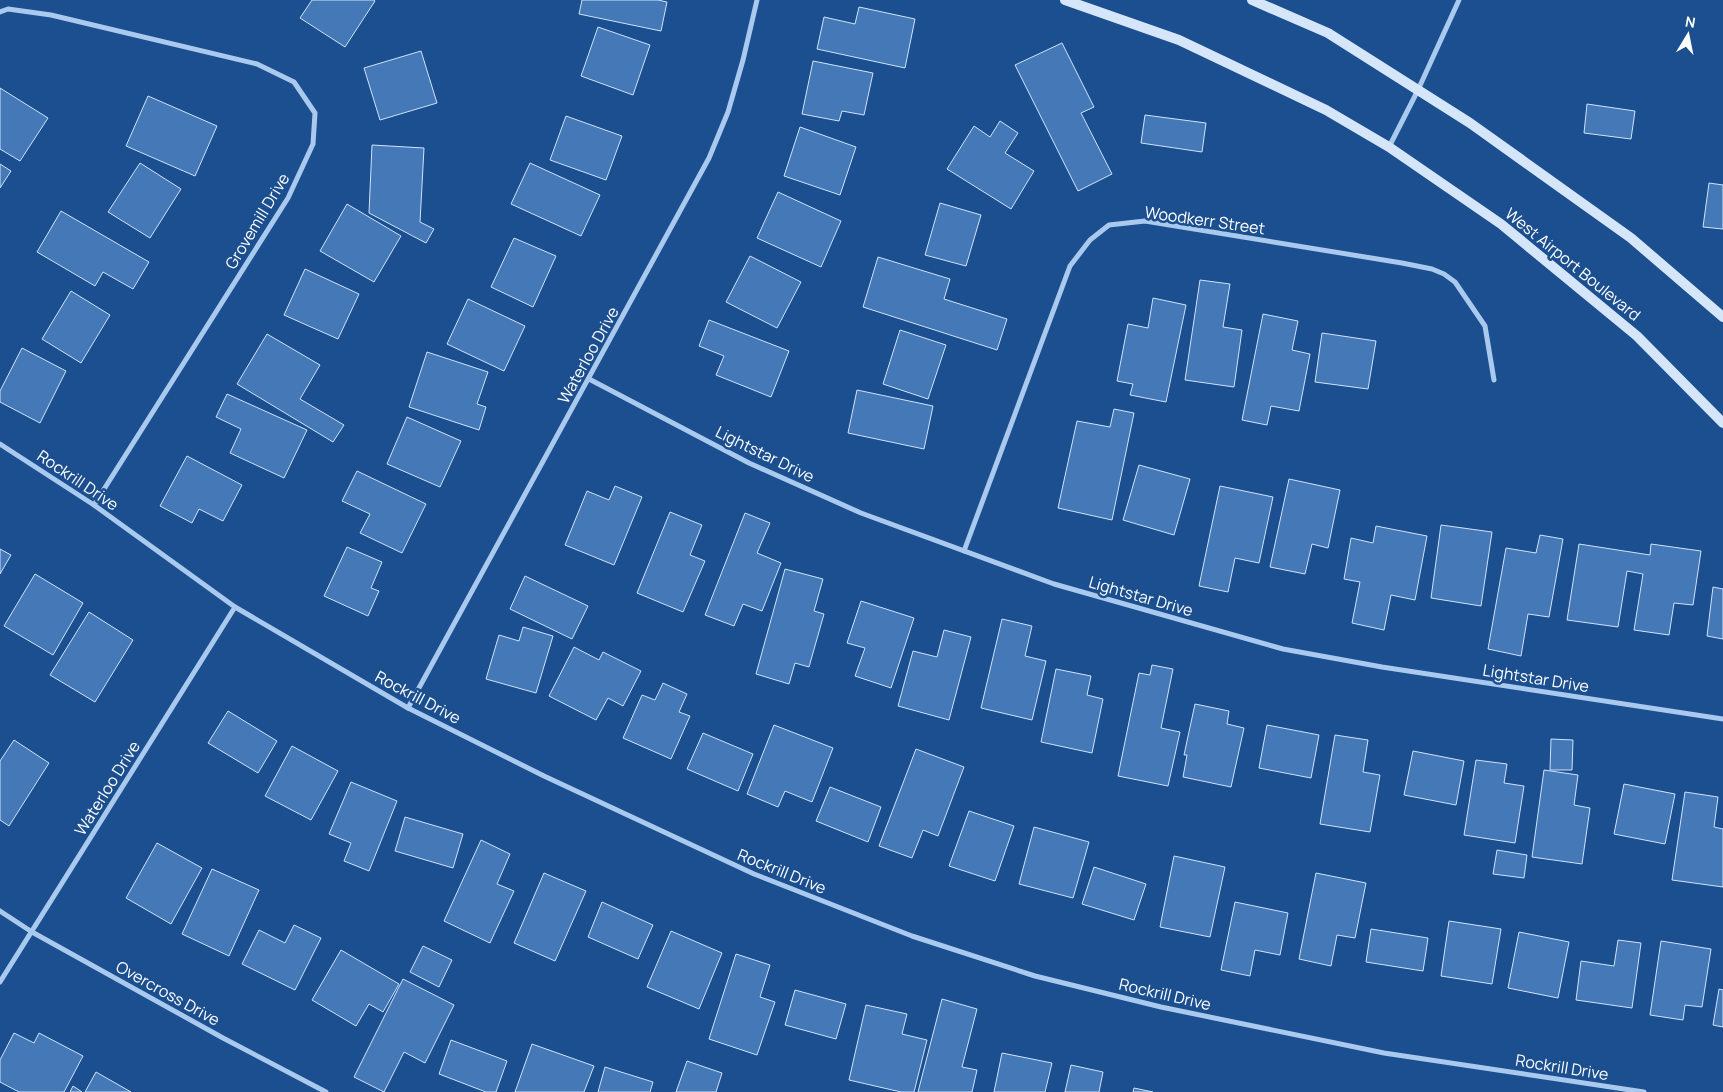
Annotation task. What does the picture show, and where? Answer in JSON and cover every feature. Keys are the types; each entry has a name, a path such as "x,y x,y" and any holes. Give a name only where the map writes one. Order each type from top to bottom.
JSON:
{"main road":[{"name":"West Airport Boulevard","path":"1065,0 1179,40 1326,110 1389,147 1501,224 1539,255 1637,336 1723,423"},
{"path":"1252,0 1328,33 1470,123 1631,238 1723,317"}],"street":[{"name":"Waterloo Drive","path":"408,708 708,158 728,112 757,0"},
{"path":"1389,147 1418,90 1459,0"},
{"name":"Grovemill Drive","path":"0,12 8,10 51,15 257,64 294,82 315,113 313,144 288,198 94,505"},
{"name":"Woodkerr Street","path":"964,551 1070,266 1090,240 1109,225 1145,221 1432,269 1444,274 1455,282 1485,326 1494,380"},
{"name":"Lightstar Drive","path":"589,379 749,463 861,513 1054,584 1283,649 1382,668 1723,719"},
{"name":"Rockrill Drive","path":"0,444 94,505 235,607 408,708 544,776 754,874 912,936 1035,976 1161,1007 1384,1053 1644,1092"},
{"name":"Waterloo Drive","path":"0,982 235,607"},
{"name":"Overcross Drive","path":"0,911 32,932 223,1038 326,1092"}],"building":[{"path":"312,0 375,1 345,47 300,18"},
{"path":"582,0 658,0 667,2 661,31 579,14"},
{"path":"859,7 915,19 905,68 817,49 824,17 855,24"},
{"path":"598,27 650,45 633,95 581,76"},
{"path":"1062,43 1094,107 1081,113 1112,174 1078,191 1015,65"},
{"path":"421,51 437,103 380,120 364,68"},
{"path":"813,61 873,73 864,115 842,111 839,121 802,114"},
{"path":"0,88 48,118 20,161 0,149"},
{"path":"148,96 217,126 195,176 126,146"},
{"path":"1587,104 1635,111 1631,139 1584,133"},
{"path":"1145,115 1206,123 1202,152 1141,143"},
{"path":"566,116 622,136 606,180 550,160"},
{"path":"1000,121 1018,133 1005,153 1034,171 1011,209 947,169 974,126 990,137"},
{"path":"800,127 856,147 840,195 784,176"},
{"path":"372,145 424,148 420,222 434,229 426,243 369,213"},
{"path":"140,163 181,189 150,238 108,212"},
{"path":"530,163 600,195 581,236 511,204"},
{"path":"0,164 11,171 0,188"},
{"path":"1709,183 1723,185 1723,229 1703,227"},
{"path":"778,192 841,221 821,267 757,238"},
{"path":"940,203 981,215 966,266 925,255"},
{"path":"347,204 401,236 374,282 320,251"},
{"path":"61,211 149,262 133,289 103,272 95,286 37,252"},
{"path":"514,238 556,256 533,307 491,287"},
{"path":"750,256 801,282 777,328 726,302"},
{"path":"878,257 950,279 944,299 1007,319 997,350 863,307"},
{"path":"305,269 359,294 338,339 284,315"},
{"path":"1200,280 1230,284 1223,327 1242,330 1234,387 1185,380"},
{"path":"71,291 110,315 81,363 42,339"},
{"path":"1153,298 1186,305 1166,402 1130,395 1133,384 1117,381 1128,324 1148,328"},
{"path":"468,299 525,326 504,371 447,344"},
{"path":"1263,314 1298,321 1292,350 1310,354 1299,411 1271,406 1267,425 1242,420"},
{"path":"709,320 789,351 771,397 716,375 724,356 699,346"},
{"path":"900,330 946,345 928,399 883,384"},
{"path":"1322,333 1376,341 1368,389 1315,382"},
{"path":"267,334 320,365 300,399 344,425 333,442 237,384"},
{"path":"22,348 66,371 40,423 0,402 0,391"},
{"path":"427,352 488,372 477,404 486,407 479,430 409,407"},
{"path":"857,390 933,406 924,449 848,433"},
{"path":"227,394 307,430 284,478 230,453 241,429 216,417"},
{"path":"1114,409 1134,413 1112,520 1058,508 1077,421 1110,427"},
{"path":"407,417 461,441 440,487 387,464"},
{"path":"187,456 242,485 223,521 199,509 192,523 160,506"},
{"path":"1139,465 1190,479 1174,535 1123,520"},
{"path":"357,471 426,504 402,553 360,533 370,514 342,501"},
{"path":"1289,479 1340,490 1328,548 1312,544 1305,574 1270,567"},
{"path":"615,486 642,497 614,565 565,545 587,491 609,500"},
{"path":"1220,486 1273,497 1259,563 1235,558 1228,592 1199,586"},
{"path":"670,512 702,525 690,555 705,561 683,612 637,593"},
{"path":"745,513 770,523 757,553 781,563 762,611 743,604 734,626 705,615"},
{"path":"1441,525 1492,532 1481,606 1431,598"},
{"path":"1376,526 1427,536 1415,600 1391,595 1384,630 1352,623 1360,582 1344,579 1351,538 1373,543"},
{"path":"1540,535 1563,539 1549,617 1528,614 1521,656 1488,649 1506,548 1536,553"},
{"path":"1579,544 1650,555 1651,544 1701,551 1693,605 1674,603 1669,635 1634,630 1643,574 1627,571 1618,627 1567,620"},
{"path":"347,547 382,562 371,588 379,591 368,616 324,596"},
{"path":"0,549 11,555 0,574"},
{"path":"785,569 823,579 814,611 824,614 809,667 795,663 789,684 756,674"},
{"path":"35,574 83,603 53,655 4,626"},
{"path":"525,576 588,606 572,639 510,609"},
{"path":"1713,587 1723,589 1723,639 1707,636"},
{"path":"861,601 914,618 891,688 855,676 865,648 847,643"},
{"path":"89,612 133,640 95,702 50,675"},
{"path":"1002,619 1032,626 1025,656 1046,661 1032,720 981,708"},
{"path":"523,627 553,636 536,693 486,679 499,635 519,641"},
{"path":"944,630 971,637 949,720 898,706 913,651 937,657"},
{"path":"574,647 599,660 603,652 641,671 623,706 608,698 596,720 549,696"},
{"path":"1152,665 1173,669 1161,728 1180,732 1168,786 1118,776 1139,673 1150,675"},
{"path":"1056,669 1091,676 1087,695 1103,699 1092,753 1041,742"},
{"path":"663,683 687,694 679,712 690,716 671,759 623,738 642,695 655,700"},
{"path":"1195,704 1229,711 1227,724 1244,728 1231,787 1183,777 1187,755 1184,755"},
{"path":"228,711 277,741 258,773 208,743"},
{"path":"774,725 833,748 812,802 785,791 778,807 747,794"},
{"path":"1267,725 1319,735 1311,778 1259,768"},
{"path":"703,733 753,754 738,791 687,769"},
{"path":"1335,735 1368,740 1363,772 1380,775 1370,832 1320,824"},
{"path":"1551,739 1573,740 1572,770 1550,770"},
{"path":"14,740 49,763 9,826 0,820 0,761"},
{"path":"292,746 338,771 311,820 265,796"},
{"path":"916,749 964,767 938,836 923,830 912,858 879,846"},
{"path":"1413,751 1464,761 1456,805 1404,795"},
{"path":"1476,760 1507,764 1504,783 1524,786 1515,843 1464,835"},
{"path":"1544,770 1578,775 1574,805 1590,808 1582,864 1532,857"},
{"path":"351,782 397,801 369,871 344,861 351,843 329,834"},
{"path":"1624,784 1675,794 1665,844 1614,834"},
{"path":"830,787 881,807 868,842 816,821"},
{"path":"1685,792 1718,797 1714,827 1723,829 1723,887 1672,880"},
{"path":"969,811 1014,826 995,881 949,866"},
{"path":"405,817 463,834 453,868 395,851"},
{"path":"1034,827 1089,842 1073,898 1019,884"},
{"path":"481,840 510,854 497,884 514,891 490,943 444,921"},
{"path":"157,843 202,868 171,924 126,898"},
{"path":"1497,850 1527,855 1524,878 1493,874"},
{"path":"1174,856 1225,867 1210,937 1160,927"},
{"path":"1094,867 1146,884 1134,920 1082,904"},
{"path":"212,869 259,890 229,956 182,934"},
{"path":"544,873 586,891 555,961 514,943"},
{"path":"1316,873 1366,883 1355,938 1337,935 1331,966 1299,959"},
{"path":"602,902 653,925 638,959 588,937"},
{"path":"1235,902 1288,913 1280,955 1255,950 1250,976 1221,970"},
{"path":"1449,921 1501,929 1492,984 1441,976"},
{"path":"294,925 321,938 295,990 242,964 259,930 285,943"},
{"path":"1371,929 1428,938 1423,971 1366,962"},
{"path":"671,931 722,953 699,1009 647,987"},
{"path":"1519,932 1569,942 1558,998 1508,988"},
{"path":"1618,940 1641,943 1632,1008 1576,1000 1581,961 1614,966"},
{"path":"1661,941 1711,949 1702,1007 1685,1005 1683,1020 1650,1015"},
{"path":"423,946 452,960 439,987 410,972"},
{"path":"341,950 399,984 383,1012 369,1004 356,1026 312,1000"},
{"path":"736,954 770,965 760,997 775,1002 757,1055 709,1039"},
{"path":"403,979 454,1005 425,1063 404,1052 384,1092 354,1077"},
{"path":"1719,989 1723,990 1723,1027 1713,1025"},
{"path":"795,990 846,1004 836,1039 785,1025"},
{"path":"942,999 977,1009 962,1067 977,1070 972,1092 918,1092"},
{"path":"866,1005 907,1014 902,1034 927,1040 914,1092 901,1092 849,1080"},
{"path":"14,1033 34,1043 39,1033 83,1056 64,1092 19,1092 0,1082 0,1060"},
{"path":"451,1040 507,1061 496,1092 486,1092 439,1074"},
{"path":"532,1044 594,1066 584,1092 515,1092"},
{"path":"1002,1053 1052,1063 1045,1092 994,1092"},
{"path":"687,1061 722,1073 716,1092 676,1092"},
{"path":"1071,1065 1103,1072 1099,1092 1065,1092"},
{"path":"605,1067 653,1082 650,1092 598,1092"},
{"path":"96,1072 131,1092 85,1092"},
{"path":"73,1086 82,1092 70,1092"},
{"path":"1134,1088 1153,1092 1133,1092"}]}
